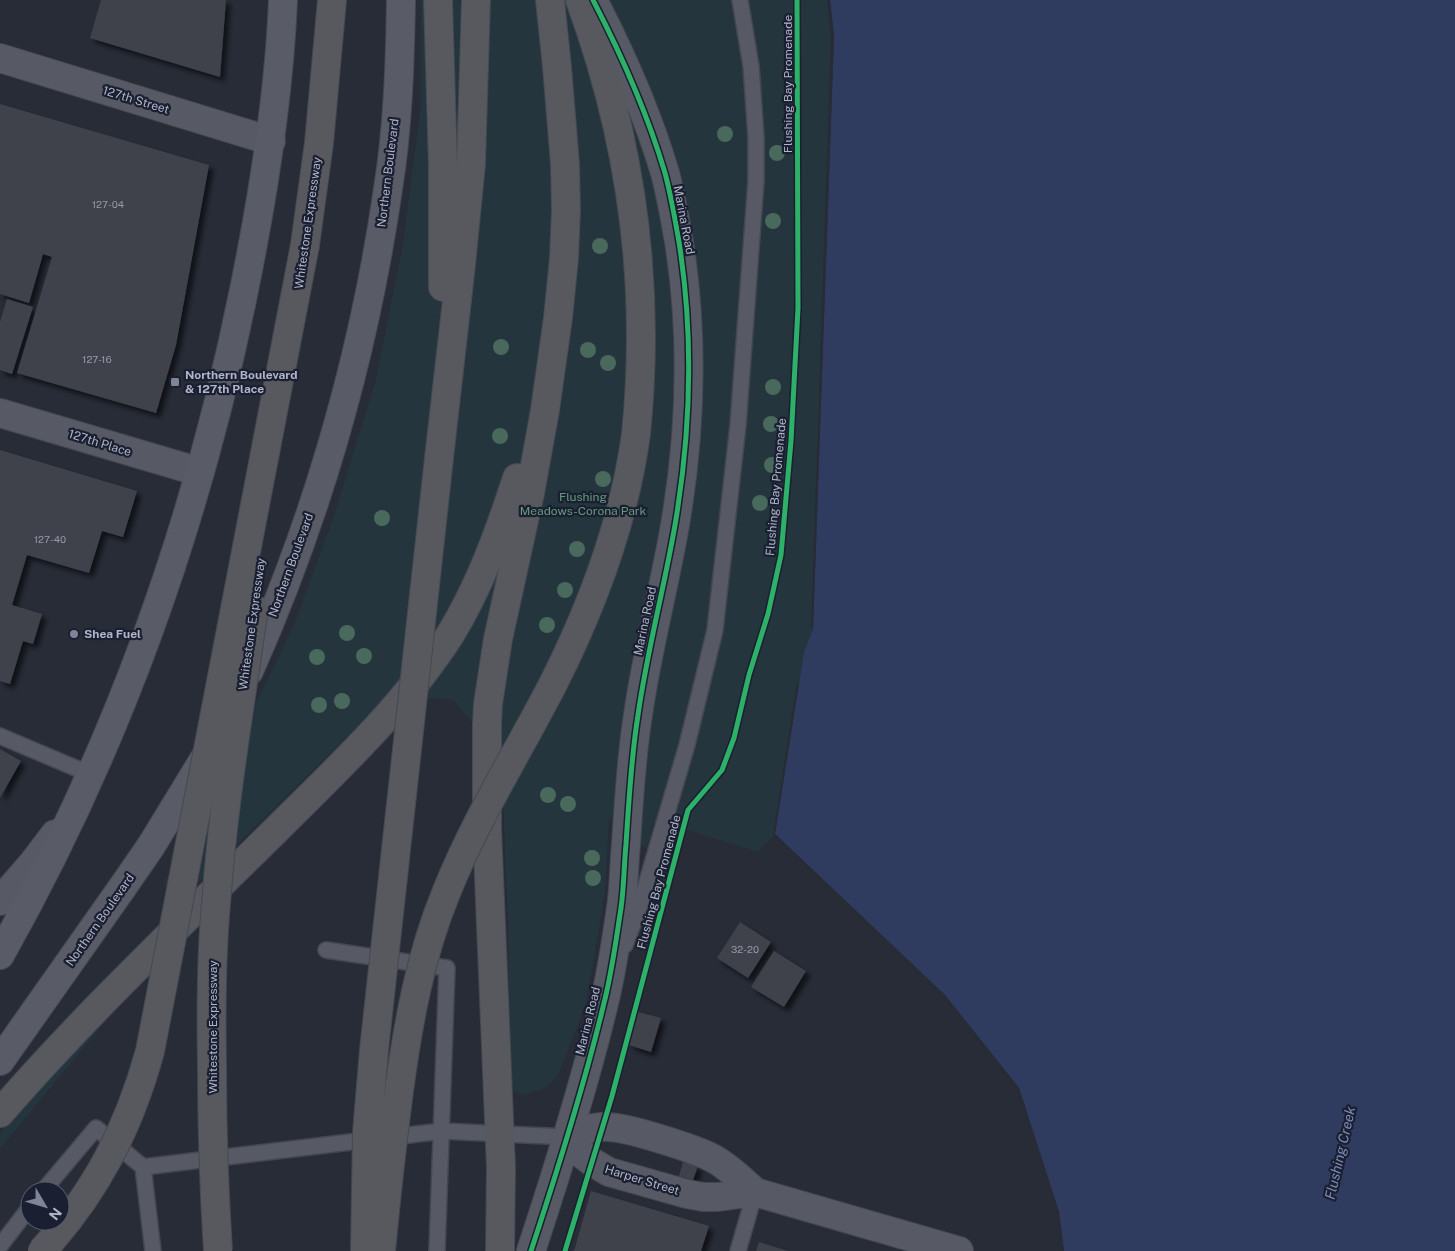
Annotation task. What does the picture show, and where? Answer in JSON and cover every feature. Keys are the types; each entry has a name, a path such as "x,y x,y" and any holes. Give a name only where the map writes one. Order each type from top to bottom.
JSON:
{"highway":[{"name":"Whitestone Expressway","path":"218,1251 212,1081 212,1005 216,905 226,802 320,133 332,0"},
{"path":"438,0 444,243 439,458"},
{"path":"365,1251 367,1142 374,1050 462,265 471,164 476,0"},
{"path":"500,1251 501,1187 487,828 487,714 504,612 535,470 558,318 565,242 565,164 550,0"},
{"path":"381,1251 393,1132 403,1062 416,988 428,946 440,908 462,856 582,625 618,524 636,434 642,334 641,295 633,214 612,99 580,0"},
{"path":"42,1251 78,1207 104,1168 129,1116 150,1051 305,245"},
{"path":"0,1113 94,1010 374,732 409,692 438,652 461,616 478,584 505,518 535,414 558,318"}],"main road":[{"path":"0,955 44,875 92,775 124,698 151,627 200,472 223,388 240,313 271,141 280,62 283,0"},
{"name":"Northern Boulevard","path":"0,1062 127,881 200,766 240,692 274,613 320,482 348,385 360,335 380,238 388,187 394,136 401,0"}],"street":[{"name":"Marina Road","path":"531,1251 568,1137 605,1002 622,903 631,768 637,718 645,665 675,527 683,470 688,411 690,361 688,312 683,267 666,176 639,96 621,54 593,0"},
{"name":"127th Street","path":"0,58 271,141"},
{"name":"127th Place","path":"0,413 200,472"},
{"path":"0,901 48,844 92,775"},
{"name":"Harper Street","path":"755,1192 730,1169 700,1152 624,1130 602,1127 579,1132 568,1137 583,1155 609,1172 703,1197 755,1192 959,1251"}],"lane":[{"path":"605,1002 640,905 687,745 715,630 738,425 756,181 756,136 750,66 740,0"},
{"path":"0,736 92,775"},
{"path":"326,950 446,968 437,1251"},
{"path":"51,1181 96,1128 143,1167 153,1251"},
{"path":"143,1167 442,1131 568,1137"},
{"path":"738,1251 755,1192"},
{"path":"0,1246 20,1220"}],"green space":[{"name":"Flushing Meadows-Corona Park","path":"421,0 830,0 834,36 813,629 804,652 775,834 758,852 690,831 653,824 647,848 639,843 640,822 609,817 605,894 586,1003 558,1076 545,1088 523,1095 510,1088 508,921 500,727 474,725 454,700 423,698 394,687 375,709 194,887 163,886 247,723 296,620 334,516 375,383 403,244 421,103"},
{"path":"103,1024 0,1149 0,1133 5,1126 56,1067"}],"water":[{"name":"Flushing Creek","path":"830,0 1455,0 1455,1251 1064,1251 1059,1212 1019,1088 945,995 775,834 804,652 813,629 834,36"}],"pier":[{"path":"827,0 830,0 834,36 813,629 811,628 831,36"},
{"path":"797,682 799,683 775,834 945,995 1019,1088 1059,1212 1064,1251 1061,1251 1057,1213 1017,1089 943,997 773,835"}],"building":[{"path":"101,0 226,0 220,77 90,38"},
{"path":"0,104 209,165 176,345 156,413 17,373 52,257 43,254 29,303 0,294"},
{"path":"7,299 33,307 12,374 0,370 0,322"},
{"path":"0,450 137,491 123,537 102,531 89,573 27,555 12,605 42,614 33,644 23,641 10,684 0,681"},
{"path":"0,749 21,761 0,798"},
{"path":"740,922 771,942 748,978 717,958"},
{"path":"774,951 806,971 784,1007 751,987"},
{"path":"638,1012 661,1018 651,1052 629,1045"},
{"path":"683,1162 698,1166 693,1180 679,1176"},
{"path":"591,1191 709,1226 701,1251 574,1251"},
{"path":"759,1242 788,1251 756,1251"}],"cycle path":[{"path":"531,1251 579,1097 612,968 622,900 630,779 636,731 646,667 675,525 684,454 689,384 689,349 684,278 665,173 642,106 624,63 593,0"},
{"name":"Flushing Bay Promenade","path":"565,1251 612,1096 688,810 722,770 734,738 749,675 768,614 781,555 791,441 798,308 797,0"}],"place":[{"name":"Northern Boulevard & 127th Place","path":"175,382"},
{"name":"Shea Fuel","path":"74,634"}]}
